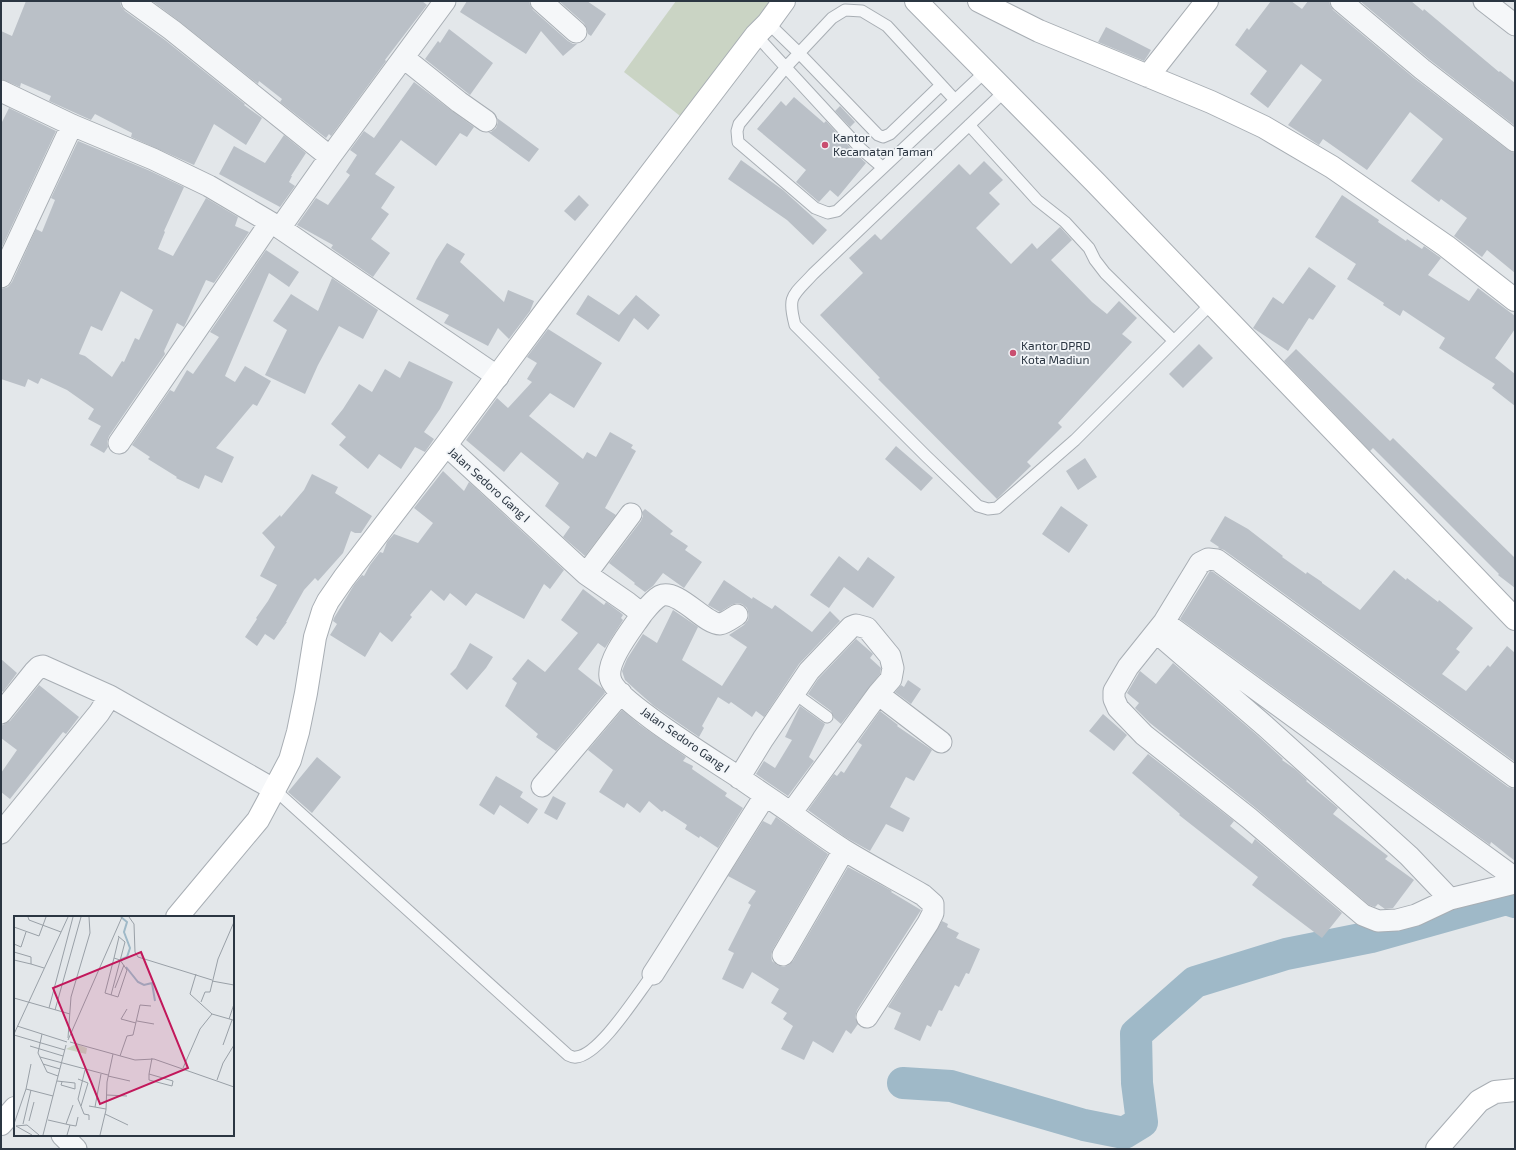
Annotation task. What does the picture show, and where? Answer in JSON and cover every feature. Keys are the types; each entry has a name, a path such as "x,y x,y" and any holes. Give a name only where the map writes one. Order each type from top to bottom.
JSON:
{"street":[{"path":"132,1 172,30 330,157"},
{"path":"119,443 275,226 330,157 445,1"},
{"path":"541,1 576,32"},
{"path":"916,1 1006,90 1515,619"},
{"path":"979,1 1039,31 1148,76 1264,127 1332,167 1446,246 1515,300"},
{"path":"1148,76 1207,1"},
{"path":"1341,1 1422,69 1515,141"},
{"path":"1484,1 1515,25"},
{"path":"178,916 258,820 290,760 298,732 306,693 315,637 323,611 344,578 498,377 548,308 782,3"},
{"path":"404,58 459,102 486,120"},
{"path":"1,91 72,125 153,159 209,186 275,226 498,377"},
{"path":"1,277 72,125"},
{"name":"Jalan Sedoro Gang I","path":"446,445 586,574 628,602 642,614 614,657 610,669 611,682 613,686 647,716 690,746 844,850 923,895 933,904 934,910 928,923 867,1017"},
{"path":"586,574 631,514"},
{"path":"1515,778 1217,560 1208,559 1200,563 1161,628 1128,667 1114,691 1114,699 1118,708 1144,735 1249,818 1363,916 1378,921 1397,920 1416,915 1450,899 1515,883"},
{"path":"642,614 655,600 666,595 674,596 719,624 728,621 737,615"},
{"path":"739,778 762,739 810,671 851,627 856,625 867,628 890,656 893,668 891,679 878,694 791,813"},
{"path":"1161,628 1515,878"},
{"path":"1161,628 1265,726 1403,850 1450,899"},
{"path":"1,713 34,672 39,667 43,666 110,696 275,790"},
{"path":"542,786 621,693"},
{"path":"878,694 941,742"},
{"path":"1,833 99,713 110,696"},
{"path":"653,974 694,912 727,854 764,796"},
{"path":"783,955 844,850"},
{"path":"1437,1149 1479,1101 1495,1092 1515,1090"},
{"path":"1,1124 14,1109"},
{"path":"63,1136 76,1149"}],"lane":[{"path":"955,100 887,26 862,10 845,10 832,18 799,53 739,124 737,132 738,142 815,208 828,213 836,211 955,100 986,70"},
{"path":"762,29 799,53 878,135 883,137 890,134 941,85"},
{"path":"762,29 786,67 861,149 882,167"},
{"path":"1006,90 812,274 792,297 791,309 795,325 978,506 988,510 997,508 1075,440 1212,303"},
{"path":"969,125 1037,200 1065,222 1090,248 1095,260 1105,273 1174,341"},
{"path":"794,693 827,717"},
{"path":"275,790 568,1055 575,1058 587,1054 599,1044 653,974"}],"green space":[{"path":"676,1 776,1 684,119 624,72"}],"building":[{"path":"26,1 120,1 121,6 125,11 165,40 262,118 246,145 214,124 194,165 131,137 132,133 95,114 91,120 49,101 51,96 21,83 20,87 1,79 1,31 12,36"},
{"path":"152,1 422,1 427,5 385,60 386,61 331,136 329,134 326,138 280,102 282,99 259,81 258,84"},
{"path":"467,1 529,1 533,10 568,41 573,44 577,44 563,56 541,31 526,54 460,12"},
{"path":"559,1 587,1 606,14 591,36 588,34 584,23"},
{"path":"1271,1 1291,1 1302,9 1308,1 1329,1 1333,10 1414,78 1508,150 1515,153 1515,273 1487,250 1482,257 1454,236 1467,218 1441,199 1439,202 1411,181 1443,139 1410,112 1367,170 1323,139 1319,145 1288,125 1322,80 1301,64 1268,108 1250,94 1267,71 1235,45 1247,28 1249,30"},
{"path":"1360,1 1411,1 1423,11 1424,9 1499,72 1500,71 1515,83 1515,126 1430,60"},
{"path":"1106,27 1151,50 1144,61 1098,42"},
{"path":"449,29 493,63 470,95 425,59 438,41 440,43"},
{"path":"414,82 474,127 467,137 460,133 436,166 401,140 375,174 395,187 381,208 389,214 371,239 390,253 373,277 331,248 333,245 297,225 316,198 328,205 350,175 346,172 357,155 350,150 364,131 374,138"},
{"path":"794,97 824,123 826,121 866,163 838,197 830,190 819,202 796,182 806,170 757,129 781,101 786,106"},
{"path":"840,106 855,122 850,127 835,111"},
{"path":"9,108 56,131 1,249 1,124"},
{"path":"497,118 539,149 529,162 488,132 491,132 496,128 498,122"},
{"path":"284,135 306,153 291,176 289,182 295,186 280,207 219,174 234,146 265,163"},
{"path":"78,141 148,170 184,187 164,231 165,232 158,249 173,256 206,198 238,217 235,226 249,232 214,283 206,280 184,327 177,323 164,351 165,354 109,436 107,442 108,447 104,453 90,445 101,426 88,419 94,409 67,390 41,378 38,384 28,379 25,387 1,379 1,289 8,287 12,282 36,229 42,232 55,200 51,198","holes":["121,291 153,310 139,340 135,338 124,362 122,361 112,377 85,356 79,354 91,326 102,331"]},
{"path":"741,160 783,190 827,230 813,245 787,220 728,179"},
{"path":"984,161 1003,180 989,193 1000,204 976,228 1011,264 1032,243 1037,249 1060,227 1072,240 1051,260 1092,302 1107,314 1119,301 1137,318 1122,334 1132,342 1058,423 1062,427 1027,462 1031,466 997,499 878,379 880,378 820,315 863,273 849,258 875,234 881,240 959,164 970,175"},
{"path":"579,195 589,205 575,221 564,211"},
{"path":"1342,195 1379,220 1378,222 1406,241 1407,239 1422,249 1424,246 1441,258 1428,275 1469,301 1478,288 1515,316 1515,329 1495,358 1515,374 1515,406 1492,388 1495,384 1439,348 1445,338 1403,310 1400,316 1383,305 1384,303 1347,279 1356,264 1315,237"},
{"path":"447,243 465,254 460,262 504,302 508,290 534,301 530,311 509,339 498,328 488,346 444,323 449,315 416,299 436,260"},
{"path":"266,250 299,272 289,287 269,273 225,376 235,382 245,366 271,381 257,406 253,404 216,448 234,457 222,483 205,475 199,489 176,478 177,477 148,459 150,457 132,445 170,390 174,392 187,370 193,374 219,337 210,332"},
{"path":"1309,267 1336,286 1313,320 1309,318 1288,351 1253,328 1273,297 1283,304"},
{"path":"332,278 378,310 363,339 339,326 318,365 305,394 265,375 287,330 273,321 291,294 318,311"},
{"path":"588,295 619,315 636,295 660,315 648,330 634,318 619,342 576,314"},
{"path":"548,329 602,363 574,408 550,393 529,416 583,459 587,452 596,457 610,432 633,445 631,448 636,451 605,508 616,515 585,556 563,537 570,527 545,506 559,483 521,452 504,472 466,440 497,398 508,408 532,382 527,379 537,363 527,357"},
{"path":"1199,344 1213,358 1183,388 1169,374"},
{"path":"1296,349 1390,441 1393,438 1515,558 1515,588 1498,575 1499,574 1373,448 1370,451 1284,361"},
{"path":"409,361 453,382 440,409 424,432 434,439 425,452 415,447 401,469 379,454 368,469 339,445 346,437 331,424 343,409 359,384 372,392 385,369 400,378"},
{"path":"896,446 933,478 921,491 885,459"},
{"path":"1085,458 1097,477 1078,490 1066,471"},
{"path":"443,471 464,491 469,482 564,570 550,589 544,584 524,619 476,593 466,606 450,593 444,601 431,590 410,615 412,617 392,642 380,632 365,657 330,635 337,624 333,621 334,618 354,585 362,575 364,576 380,552 383,553 387,542 394,534 418,543 433,523 414,508"},
{"path":"312,474 338,487 335,493 372,516 361,533 351,531 343,553 318,581 315,578 304,590 287,622 274,640 265,634 257,646 245,637 277,585 260,576 275,547 262,533 280,515 281,517 304,490"},
{"path":"1061,506 1088,525 1069,553 1042,534"},
{"path":"645,509 673,531 670,534 688,546 685,550 702,562 684,588 663,573 653,586 645,592 609,563 641,521 643,516 642,512"},
{"path":"1225,516 1248,529 1283,556 1282,557 1306,574 1307,572 1322,582 1360,610 1394,570 1438,602 1439,600 1473,628 1456,649 1460,652 1442,674 1466,691 1488,665 1490,667 1507,646 1515,653 1515,762 1224,550 1218,548 1219,547 1210,541"},
{"path":"839,556 858,571 868,557 895,577 873,608 844,587 829,608 810,595"},
{"path":"1210,571 1508,787 1515,789 1515,861 1491,842 1490,845 1180,619"},
{"path":"724,580 752,599 753,597 772,609 775,605 812,632 830,611 840,621 799,664 764,717 756,711 752,717 731,702 729,704 718,697 702,726 704,728 699,737 654,706 625,680 622,671 627,659 643,634 657,643 673,610 698,627 682,660 722,686 747,647 729,635 744,625 748,620 749,615 747,608 742,604 737,603 731,605 720,612 708,605"},
{"path":"583,589 604,605 606,602 621,613 623,615 621,618 623,620 605,648 598,643 578,669 603,689 605,693 556,751 536,737 538,734 505,706 517,683 512,679 528,659 545,672 578,633 561,620"},
{"path":"856,639 873,654 870,658 881,668 880,674 841,724 834,718 831,711 808,694 818,679"},
{"path":"470,643 493,657 486,668 467,690 450,674 456,668"},
{"path":"1,659 17,673 3,692 1,690"},
{"path":"1173,663 1257,735 1283,759 1282,760 1295,769 1307,780 1306,781 1338,808 1333,814 1388,856 1385,859 1414,880 1393,908 1385,909 1378,904 1375,907 1369,905 1257,809 1150,723 1135,708 1139,703 1127,693 1140,671 1156,684"},
{"path":"908,680 921,689 911,704 895,692 901,685 904,687"},
{"path":"39,685 79,717 66,734 63,732 10,799 1,792 1,773 17,750 1,738 1,726 10,721"},
{"path":"800,706 825,724 809,757 814,761 788,796 756,774 764,761 775,768 792,740 785,737"},
{"path":"622,710 640,725 686,757 683,761 693,766 692,769 727,793 725,796 743,808 718,848 700,836 699,838 685,829 687,825 664,810 662,812 649,801 640,813 627,803 624,808 599,792 613,770 588,750"},
{"path":"880,711 898,725 897,726 932,750 914,781 906,777 890,807 910,818 903,832 886,824 870,851 845,837 808,810 834,774 837,776 841,771 844,773 862,745 858,742"},
{"path":"1103,714 1127,735 1114,751 1089,731"},
{"path":"1148,754 1234,821 1230,826 1252,844 1255,839 1342,913 1322,938 1252,885 1258,877 1179,815 1180,814 1132,773"},
{"path":"317,757 341,777 312,813 288,792"},
{"path":"496,776 523,792 520,797 538,809 528,824 500,805 494,815 479,805"},
{"path":"553,796 566,803 557,820 544,813"},
{"path":"776,817 828,854 773,949 771,955 772,961 777,965 783,967 789,965 793,961 848,867 892,891 891,892 921,910 857,1010 855,1017 858,1024 851,1034 846,1030 833,1053 813,1041 804,1060 781,1049 793,1026 783,1019 787,1013 771,1003 779,989 752,972 743,989 722,979 734,953 728,950 751,905 748,903 756,891 728,876 763,821 771,825"},
{"path":"942,921 948,924 947,927 959,933 956,938 980,949 969,974 966,973 959,987 955,985 942,1011 939,1010 931,1027 927,1025 920,1041 894,1029 901,1013 888,1007"}],"waterway":[{"path":"903,1083 951,1086 1084,1125 1124,1133 1142,1122 1137,1083 1136,1034 1195,982 1286,954 1371,937 1506,899 1515,902"}],"place":[{"name":"Kantor Kecamatan Taman","path":"825,145"},
{"name":"Kantor DPRD Kota Madiun","path":"1013,353"}]}
